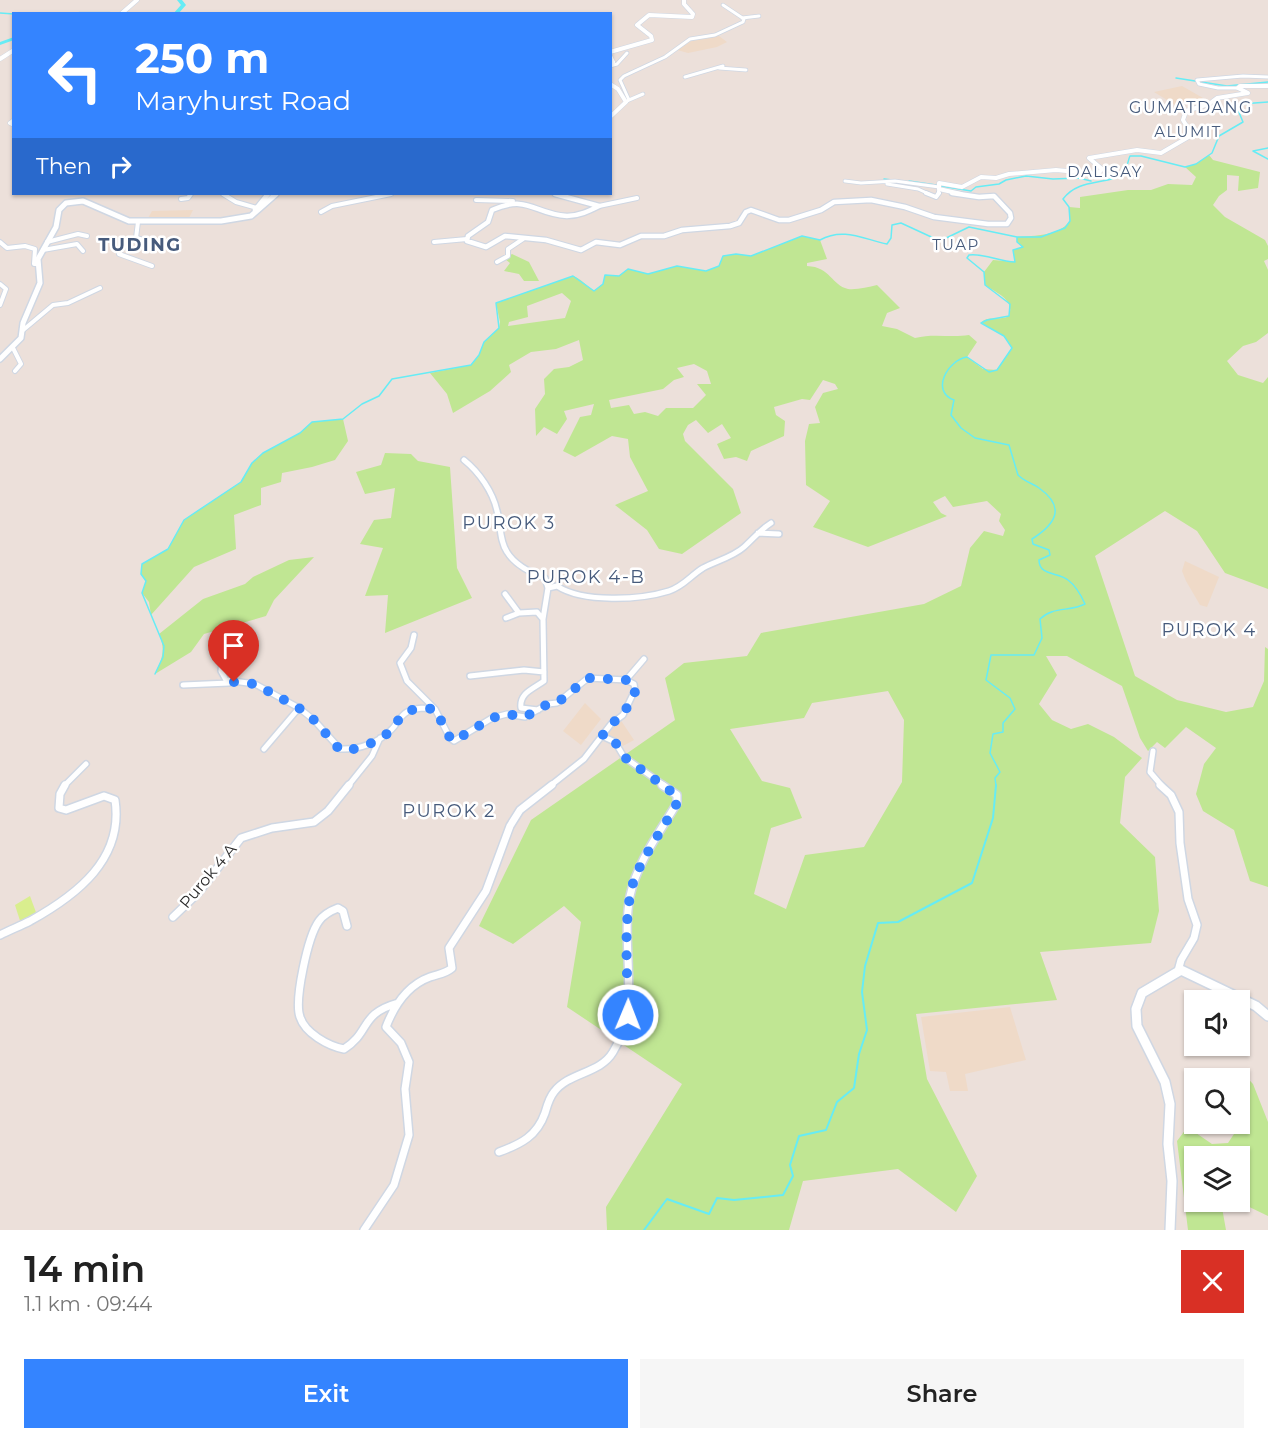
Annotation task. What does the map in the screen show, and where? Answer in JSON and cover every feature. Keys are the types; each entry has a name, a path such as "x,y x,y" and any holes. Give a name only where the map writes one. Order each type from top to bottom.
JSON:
{"main road":[{"path":"612,53 652,40 651,36 638,25 648,15 659,13 692,17 693,14 684,4 684,0"},
{"path":"612,85 628,101 612,115"},
{"path":"0,359 21,338 23,323 40,283 37,264 56,227 60,210 71,201 83,201 119,218 138,222 221,221 251,216 275,195"},
{"path":"1170,1230 1169,1096 1137,1026 1136,1009 1142,993 1178,971 1185,971 1256,1006 1268,1016"}],"street":[{"path":"124,12 136,0"},
{"path":"723,5 742,18 759,16"},
{"path":"643,94 628,101 621,78 665,57 690,39 712,36 737,26 743,22 742,18"},
{"path":"0,61 12,52"},
{"path":"612,65 617,64 627,54"},
{"path":"685,77 723,66"},
{"path":"718,68 746,70"},
{"path":"1268,77 1243,76 1198,81 1206,86 1238,88 1268,86"},
{"path":"845,181 861,183 895,181 939,187 962,187 982,177 993,179 1009,174 1056,170 1098,174 1102,169 1089,158 1137,150 1161,153 1192,135 1183,120 1185,112 1217,98 1248,93 1238,88"},
{"path":"887,184 938,197 939,187"},
{"path":"434,242 467,239 473,244 486,247 505,236 546,240 581,250 596,242 620,244 641,236 664,236 682,230 730,226 739,223 746,212 751,210 774,219 789,220 821,210 834,202 845,201 877,201 934,217 988,224 1007,224 1010,221 1010,213 994,196 969,196 939,187"},
{"path":"181,199 188,198 190,195"},
{"path":"225,195 236,202 257,208"},
{"path":"251,216 267,195"},
{"path":"321,212 332,206 386,195"},
{"path":"559,195 599,206"},
{"path":"476,200 513,201 535,205 566,217 581,215 599,206 637,198"},
{"path":"467,239 488,222 492,210 513,201"},
{"path":"138,222 136,238 118,253 152,266"},
{"path":"47,242 78,234 87,236"},
{"path":"136,238 152,242"},
{"path":"497,262 508,256 508,249 523,239"},
{"path":"0,242 7,248 25,246 35,249 34,264 37,264"},
{"path":"43,250 77,244 83,251"},
{"path":"0,285 6,289 0,305"},
{"path":"22,331 53,305 68,303 100,288"},
{"path":"13,348 21,364 15,371"},
{"path":"464,460 477,472 489,491 492,504 498,512 498,528 506,551 527,571 545,578 548,588 543,603 544,681 522,695 519,702 521,708 539,709"},
{"path":"548,588 557,586 565,591 589,598 615,598 668,591 688,582 700,570 744,548 771,523"},
{"path":"758,533 778,534"},
{"path":"505,594 519,613"},
{"path":"506,618 519,613 537,612 545,622"},
{"path":"225,631 221,671 226,680 255,684 299,708 314,720 340,750 356,749 380,738 408,712 421,708 435,709"},
{"path":"364,1230 394,1185 409,1135 405,1089 409,1062 401,1043 386,1027 398,1003 420,982 448,972 452,968 449,948 486,891 510,826 520,810 570,771 611,724 623,715 636,690 634,684 626,680 588,678 570,695 557,703 525,717 507,714 492,718 457,740 450,738 435,709 407,681 399,663 411,648 414,635"},
{"path":"626,680 644,658"},
{"path":"471,676 524,670 544,672"},
{"path":"183,685 216,685 234,682"},
{"path":"264,749 299,708"},
{"path":"499,1152 534,1136 549,1099 573,1075 604,1064 622,1037 628,1015 627,914 630,896 635,878 677,803 676,795 624,757 615,742 602,736"},
{"name":"Purok 4 A","path":"173,917 198,893 241,838 272,828 314,822 328,811 372,756 380,738"},
{"path":"1153,751 1148,766 1150,776 1172,795 1179,813 1179,836 1186,887 1190,908 1197,926 1195,940 1178,966 1178,971"},
{"path":"0,935 29,922 84,882 102,863 115,839 119,823 115,800 110,797 104,796 66,810 59,808 58,800 69,777 86,764"},
{"path":"348,926 343,911 338,908 326,912 314,928 298,1008 299,1020 303,1027 344,1049 358,1036 372,1012 382,1006 398,1003"}],"shaded area":[{"path":"719,36 727,42 717,47 688,53 677,50 696,38"},
{"path":"1182,86 1203,98 1175,105 1154,92"},
{"path":"193,210 188,220 147,220 152,211"},
{"path":"1185,561 1219,577 1207,607 1200,605 1186,581 1182,571"},
{"path":"585,703 601,719 581,745 563,731"},
{"path":"620,719 634,740 623,746 617,740 611,740 606,732"},
{"path":"1010,1007 1026,1060 965,1074 968,1091 950,1091 946,1072 930,1071 921,1017"}],"green space":[{"path":"1209,155 1213,160 1260,172 1258,188 1238,191 1239,176 1227,175 1227,190 1213,205 1225,217 1265,240 1268,246 1268,259 1264,261 1268,270 1268,333 1256,342 1243,346 1227,361 1238,375 1263,383 1268,377 1268,589 1225,573 1197,531 1165,511 1095,556 1135,676 1177,700 1226,712 1253,707 1264,681 1265,647 1268,649 1268,887 1250,881 1234,830 1203,811 1196,794 1204,764 1216,748 1186,727 1165,748 1157,742 1148,751 1140,738 1122,686 1067,656 1046,656 1057,675 1039,704 1052,720 1071,729 1088,724 1114,737 1142,758 1125,777 1120,823 1155,857 1159,911 1151,943 1040,952 1057,1000 916,1014 927,1079 977,1176 956,1212 898,1169 803,1181 789,1230 607,1230 606,1207 682,1084 567,1007 581,922 564,906 513,944 479,926 531,820 675,720 665,678 684,663 747,656 761,633 924,604 961,586 970,548 984,531 1003,536 1005,530 999,521 1001,514 987,501 953,507 945,496 933,502 941,513 947,516 868,547 813,527 830,501 806,485 805,441 809,424 820,423 815,407 823,393 838,389 835,384 823,380 810,400 802,399 774,407 776,415 785,421 784,436 751,451 747,461 736,457 724,459 717,444 731,438 722,424 708,433 696,420 688,425 683,434 685,441 733,489 741,513 682,554 659,549 647,530 615,505 648,491 630,457 628,439 612,436 575,457 563,451 580,417 591,415 594,404 564,411 567,419 557,434 544,427 536,436 535,409 545,394 544,379 554,369 569,367 583,360 579,340 556,349 531,352 509,365 511,372 490,391 453,413 447,394 430,373 471,365 479,355 484,342 499,328 496,303 573,276 594,291 603,284 605,275 619,276 628,269 648,274 677,266 706,271 719,266 723,256 736,254 751,256 802,236 820,240 827,259 807,263 807,266 821,269 842,287 848,289 877,285 900,308 887,313 882,326 897,329 915,338 969,335 977,342 967,357 983,369 997,370 1012,348 1004,336 981,323 987,319 1009,316 1007,301 985,285 984,272 993,260 1015,262 1013,250 1022,247 1017,242 1017,237 1053,233 1065,226 1070,221 1069,207 1080,208 1080,197 1128,190 1151,190 1168,184 1192,185 1196,177 1185,167 1196,164","holes":["562,293 571,301 565,318 508,326 509,322 528,317 527,306","694,364 707,371 711,384 697,384 706,395 693,408 666,408 658,416 645,412 634,414 629,405 611,408 609,400 663,389 674,380 684,377 677,368","888,691 904,720 902,782 864,847 805,855 786,909 754,894 771,828 802,818 790,788 762,781 730,729 804,718 812,703"]},
{"path":"512,254 529,262 539,281 524,281 519,274 504,271 510,263 505,259"},
{"path":"343,419 348,441 335,460 282,473 281,482 261,488 261,505 234,515 236,549 194,567 151,615 149,602 142,593 146,581 141,574 142,564 168,549 184,520 241,482 252,463 263,453 300,433 312,422"},
{"path":"385,453 411,454 418,461 450,467 457,568 472,598 385,633 388,595 365,596 383,548 360,544 374,520 391,518 395,488 365,494 356,472 381,465"},
{"path":"314,557 274,600 266,616 204,634 191,652 155,674 162,654 159,634 203,599 245,584 253,577 289,560"},
{"path":"30,896 37,915 21,924 15,905"},
{"path":"1250,1081 1268,1122 1268,1216 1250,1207 1250,1146 1184,1146 1184,1198 1177,1141 1184,1132 1184,1134 1197,1134 1212,1144 1228,1143 1234,1134 1250,1134"},
{"path":"1186,1212 1223,1212 1226,1230 1188,1230"}],"waterway":[{"path":"177,12 184,5 179,0"},
{"path":"0,13 12,14"},
{"path":"0,44 12,39"},
{"path":"1176,78 1227,86 1268,82"},
{"path":"1017,237 1041,237 1065,228 1070,221 1069,207 1063,199 1079,187 1120,175 1126,168 1130,156 1141,156 1185,167 1196,164 1212,153 1219,136 1243,122 1238,110 1241,104 1268,102"},
{"path":"1268,148 1253,151 1268,159"},
{"path":"941,186 971,191 976,187 999,184 1006,180 1026,176 1053,179 1079,178 1091,181"},
{"path":"884,179 892,180"},
{"path":"909,181 936,185"},
{"path":"155,674 163,657 164,646 142,593 146,581 141,574 142,564 168,549 184,520 241,482 252,463 263,453 300,433 312,422 343,419 362,404 379,396 392,379 471,365 479,355 484,342 499,328 496,303 573,276 594,291 603,284 605,275 619,276 628,269 648,274 677,266 706,271 719,266 723,256 736,254 751,256 802,236 820,240 828,236 845,234 887,244 891,238 892,225 901,223 940,241 969,227 1017,237"},
{"path":"996,786 995,778 1000,772 990,753 993,734 1003,732 1003,723 1015,709 1010,698 986,680 991,655 1034,655 1042,638 1040,619 1050,612 1085,604 1078,591 1068,580 1042,569 1039,560 1050,555 1049,550 1033,544 1032,539 1047,527 1055,515 1053,502 1039,488 1018,475 1009,445 975,438 961,428 951,415 954,400 943,390 944,376 960,359 967,357 989,372 997,370 1012,348 1004,336 981,323 1009,316 1010,304 985,285 984,272 967,258 969,255 975,255 1015,262 1013,250 1023,247 1017,242 1017,237"},
{"path":"644,1230 667,1199 709,1214 717,1198 734,1200 783,1195 793,1176 790,1165 799,1136 826,1130 837,1102 854,1088 859,1054 867,1030 862,992 865,966 878,923 898,922 972,883 993,818 996,786"}],"district":[{"name":"GUMATDANG","path":"1191,107"},
{"name":"ALUMIT","path":"1188,131"},
{"name":"DALISAY","path":"1105,171"},
{"name":"TUAP","path":"956,244"},
{"name":"TUDING","path":"140,245"},
{"name":"PUROK 3","path":"509,523"},
{"name":"PUROK 4-B","path":"586,577"},
{"name":"PUROK 4","path":"1209,630"},
{"name":"PUROK 2","path":"449,811"}],"route":[{"path":"234,682 251,682 299,708 314,720 334,745 340,750 350,751 380,738 393,728 404,714 421,708 435,709 451,740 454,741 492,718 507,714 525,717 548,704 557,703 570,695 588,678 626,680 634,684 636,690 623,715 611,724 602,736 615,742 624,757 676,795 677,803 635,878 630,896 627,914 628,1015"}]}
